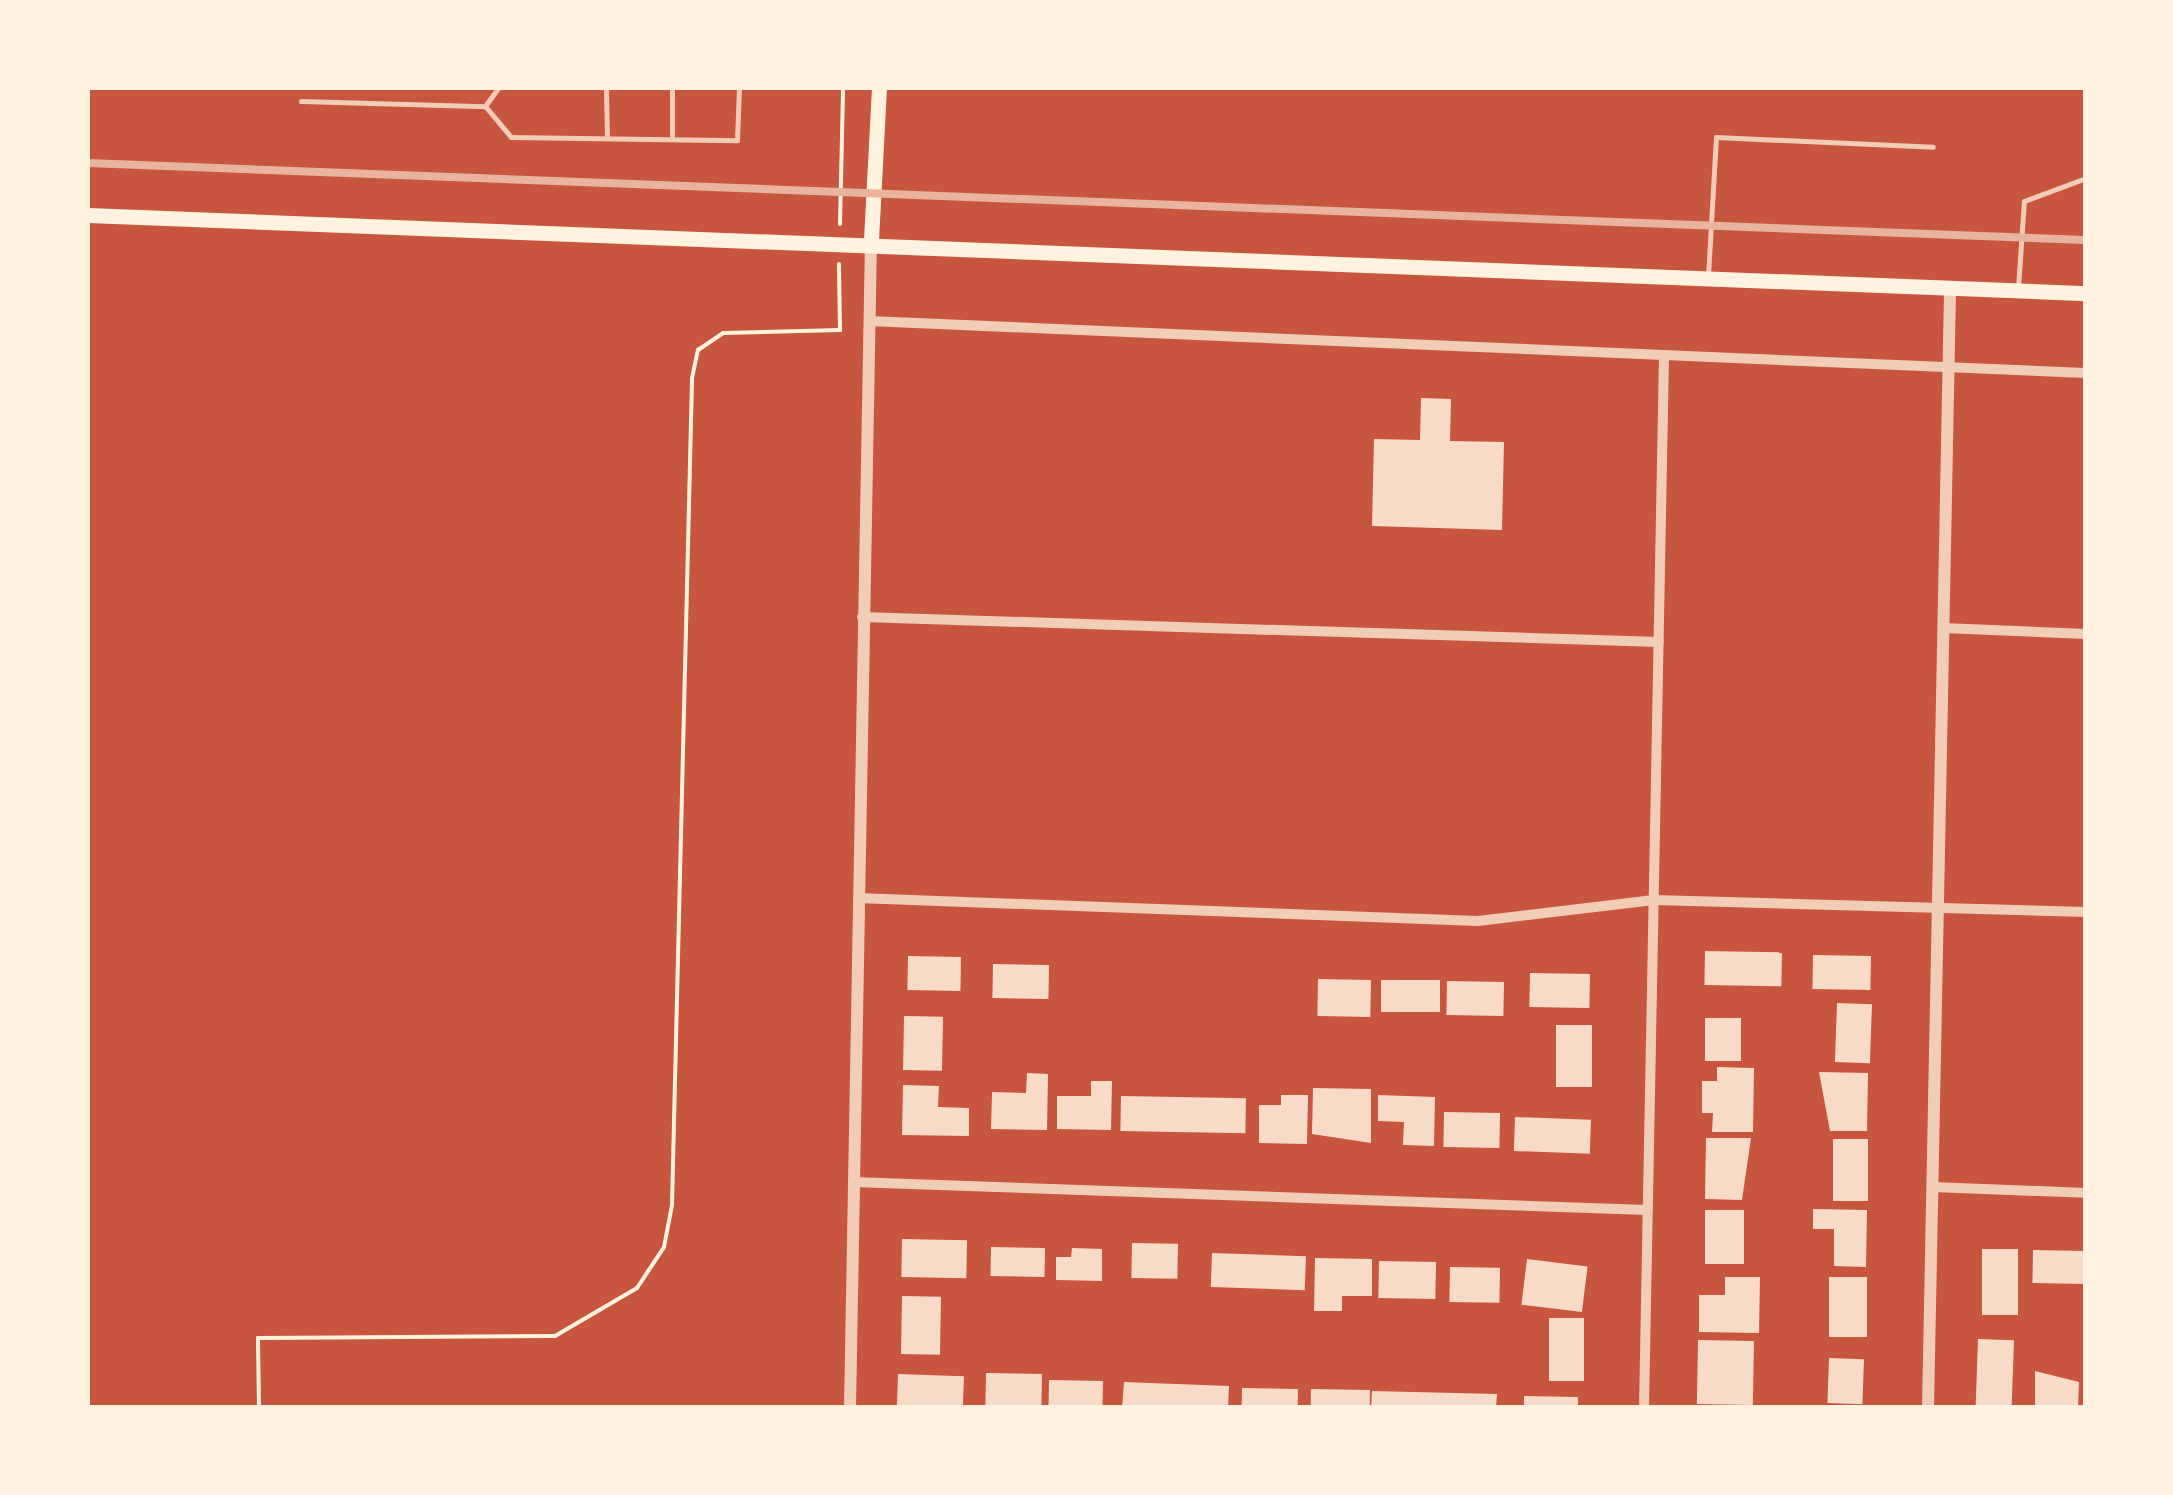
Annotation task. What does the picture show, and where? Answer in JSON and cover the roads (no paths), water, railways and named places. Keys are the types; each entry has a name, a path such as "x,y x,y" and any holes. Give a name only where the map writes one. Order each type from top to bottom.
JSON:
{"main road":[{"path":"870,240 879,88"},
{"path":"88,214 870,240 2086,293"}],"street":[{"path":"850,1408 870,240"},
{"path":"1928,1408 1950,288"},
{"path":"868,321 2086,374"},
{"path":"1644,1408 1664,358"},
{"path":"862,617 1659,642"},
{"path":"1943,628 2086,634"},
{"path":"858,898 1478,922 1654,900 2086,912"},
{"path":"853,1182 1648,1210"},
{"path":"1933,1187 2086,1193"}],"lane":[{"path":"485,106 498,88"},
{"path":"606,88 606,138"},
{"path":"672,88 672,138"},
{"path":"300,101 485,106 511,137 738,140 739,88"},
{"path":"1708,277 1716,136 1933,148"},
{"path":"2018,291 2024,201 2086,178"}],"railway":[{"path":"88,163 2086,240"}]}
